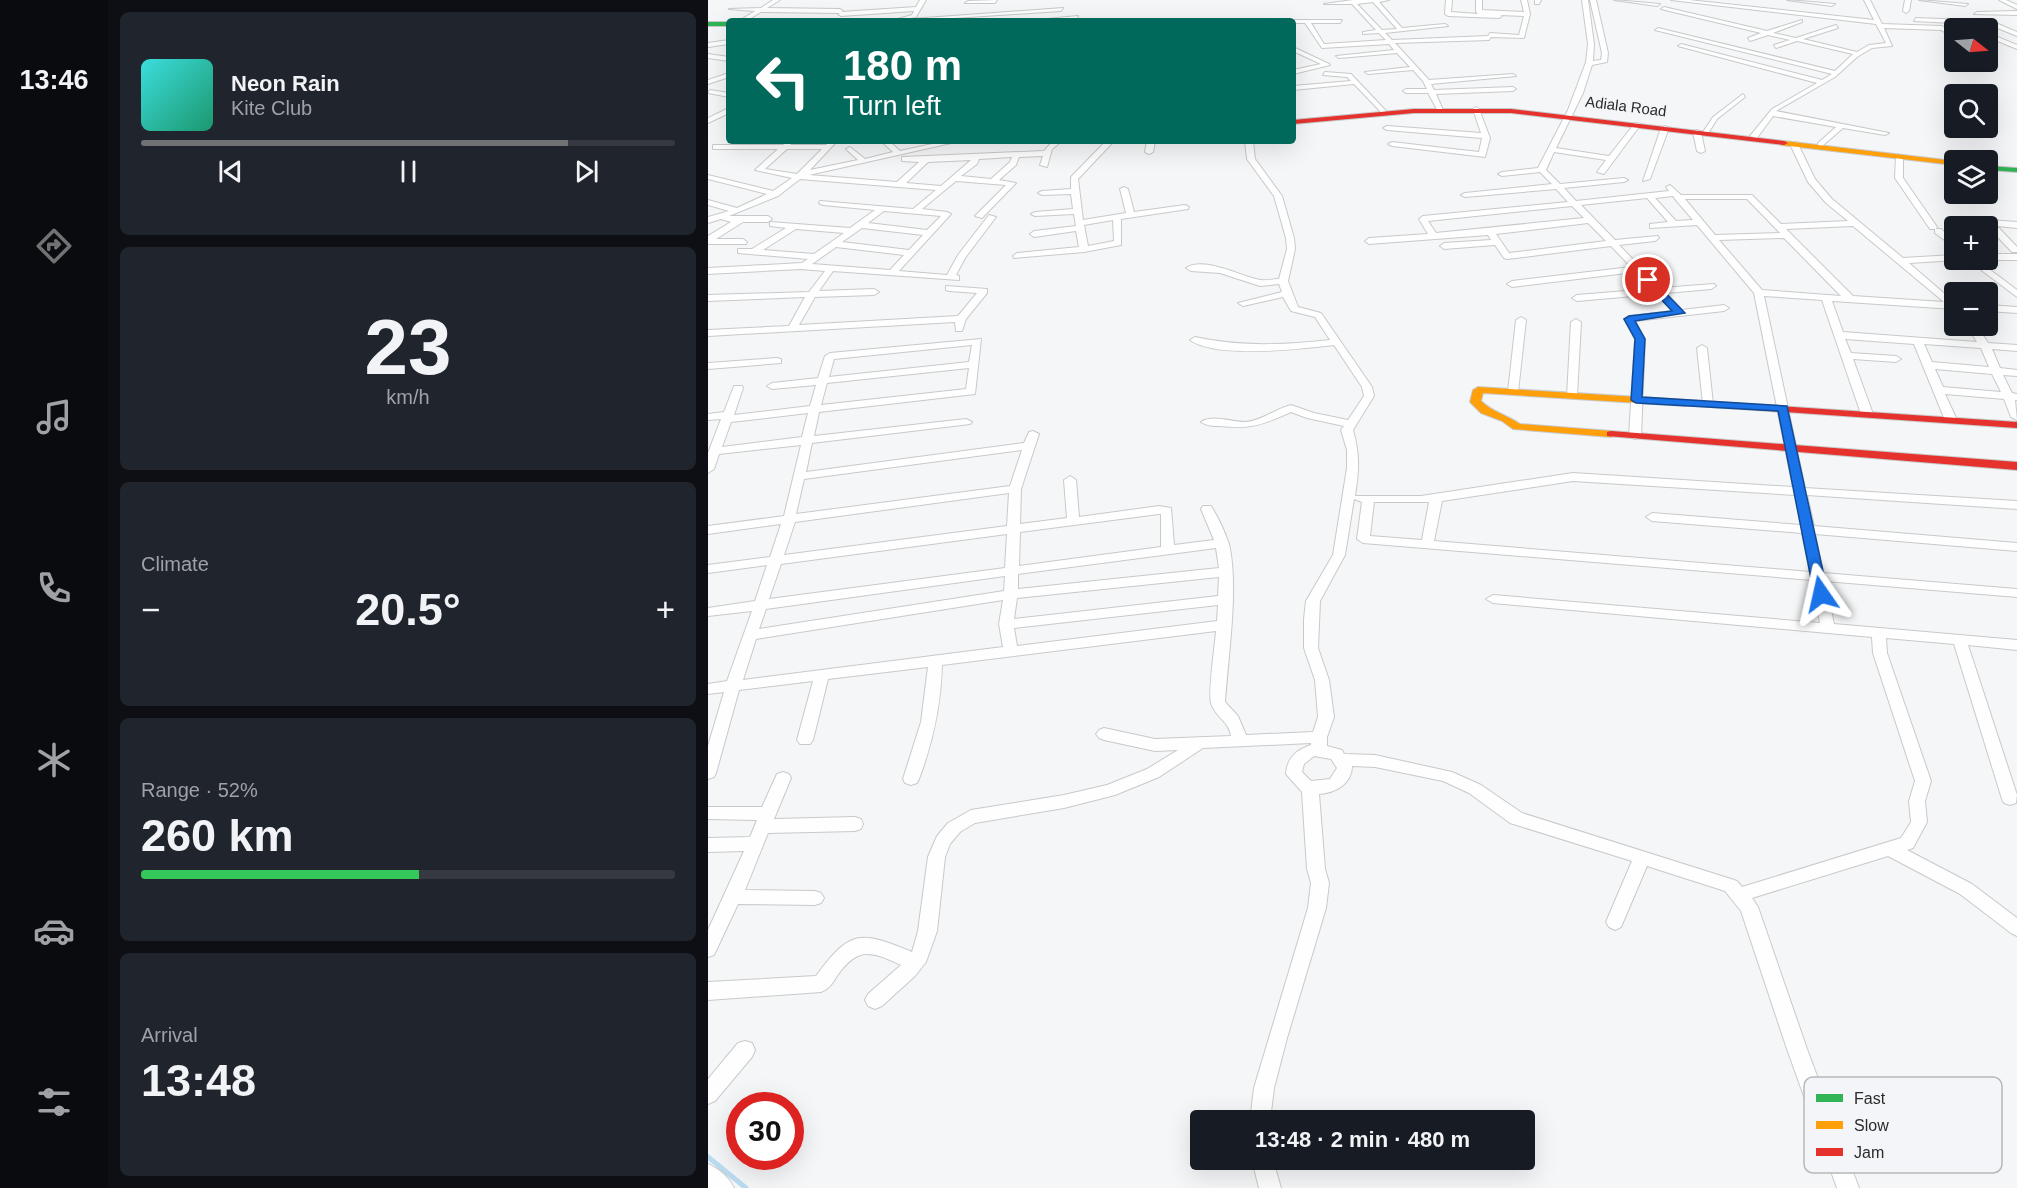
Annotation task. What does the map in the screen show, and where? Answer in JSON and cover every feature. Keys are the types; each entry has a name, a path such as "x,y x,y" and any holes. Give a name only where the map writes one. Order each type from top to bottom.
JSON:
{"main road":[{"path":"708,25 726,25"},
{"name":"Adiala Road","path":"1296,121 1383,111 1496,108 1944,161"},
{"name":"Adiala Road","path":"1296,121 1439,109 1476,109 1568,115 1944,161"},
{"path":"1998,167 2017,169"},
{"path":"2017,424 1478,390 1475,402 1483,412 1510,419 1518,427 2017,466"}],"street":[{"path":"747,18 777,0"},
{"path":"912,1 923,0"},
{"path":"911,18 923,0"},
{"path":"1375,0 1401,30"},
{"path":"1327,4 1386,0"},
{"path":"1449,0 1448,14 1496,22 1500,15"},
{"path":"1479,0 1479,12 1500,15 1527,14"},
{"path":"1307,22 1322,46 1522,37 1527,14 1524,0"},
{"path":"1542,170 1542,166 1553,150 1590,63 1590,30 1585,0"},
{"path":"1590,63 1604,62 1605,53 1593,0"},
{"path":"1617,0 1658,4"},
{"path":"1674,0 1879,24 1944,29"},
{"path":"1739,8 1744,0"},
{"path":"1761,11 1766,0"},
{"path":"1778,13 1785,0"},
{"path":"1790,0 1807,3 1834,2"},
{"path":"1754,136 1771,114 1836,73 1859,54 1871,46 1890,45 1867,0"},
{"path":"1906,11 1908,0"},
{"path":"1922,0 1965,4"},
{"path":"996,2 1000,13"},
{"path":"1353,2 1416,68 1427,82 1439,109"},
{"path":"1820,17 1834,2"},
{"path":"968,3 1046,3"},
{"path":"1947,11 1948,3"},
{"path":"2000,3 2016,6"},
{"path":"2000,3 2015,14"},
{"path":"1687,15 1711,4"},
{"path":"732,9 840,12 918,9"},
{"path":"935,18 1061,9"},
{"path":"1664,9 1859,54"},
{"path":"1347,10 1359,10"},
{"path":"984,14 988,18"},
{"path":"1953,18 1949,14 2015,14"},
{"path":"2002,14 2017,21"},
{"path":"1069,18 1076,17"},
{"path":"1452,20 1466,18"},
{"path":"1919,27 1915,18 1944,20"},
{"path":"1296,22 1340,21"},
{"path":"1726,31 1758,21"},
{"path":"1750,39 1800,21"},
{"path":"1365,24 1373,24"},
{"path":"1998,26 2017,34"},
{"path":"1776,46 1836,27"},
{"path":"1365,33 1448,28 1432,33"},
{"path":"1483,30 1492,30 1488,39"},
{"path":"1658,30 1836,73"},
{"path":"1998,39 2017,47"},
{"path":"708,45 726,42"},
{"path":"1681,46 1822,82"},
{"path":"1296,50 1327,65 1296,72"},
{"path":"1339,56 1400,51"},
{"path":"708,56 726,59"},
{"path":"1351,63 1407,59"},
{"path":"1368,72 1416,68"},
{"path":"1312,69 1325,74 1346,74 1383,111"},
{"path":"718,71 726,73"},
{"path":"1325,74 1331,84"},
{"path":"708,82 726,75"},
{"path":"1427,82 1513,76"},
{"path":"1296,88 1356,82"},
{"path":"1406,91 1513,89"},
{"path":"726,95 710,96 726,100"},
{"path":"1701,151 1701,131 1743,96"},
{"path":"1392,144 1482,155 1485,136 1476,109"},
{"path":"710,118 726,111"},
{"path":"1771,114 1886,133"},
{"path":"1601,172 1637,124"},
{"path":"1821,145 1842,125"},
{"path":"1388,128 1485,136"},
{"path":"1646,179 1665,128"},
{"path":"708,152 726,140"},
{"path":"788,144 759,170 942,188"},
{"path":"716,147 831,144"},
{"path":"708,240 739,215 803,176 831,144"},
{"path":"888,144 901,157 925,160 1048,153"},
{"path":"803,176 863,161 901,157 946,144"},
{"path":"1044,165 1048,153 1056,144"},
{"path":"1084,249 1074,179 1107,144"},
{"path":"1149,152 1150,144"},
{"path":"1104,734 1155,745 1239,740 1319,744 1336,754 1342,760 1345,768 1343,776 1328,788 1310,788 1298,782 1294,774 1294,766 1306,753 1319,744 1326,717 1322,680 1311,648 1313,601 1339,555 1353,468 1353,450 1347,430 1365,406 1369,396 1367,387 1318,315 1294,309 1283,281 1290,238 1278,196 1251,159 1249,144"},
{"path":"1794,144 1810,180 1829,201 1944,297"},
{"path":"850,149 863,161"},
{"path":"1553,150 1611,159"},
{"path":"900,184 934,152"},
{"path":"993,181 1013,163 1017,154"},
{"path":"915,211 974,162 976,156"},
{"path":"1899,157 1899,178 1936,229 1944,236"},
{"path":"1502,174 1542,170"},
{"path":"1542,170 1680,313"},
{"path":"708,177 775,194"},
{"path":"950,278 961,257 992,217 979,216 1012,183 953,178"},
{"path":"1465,195 1624,180"},
{"path":"1604,182 1620,198"},
{"path":"1124,189 1131,215"},
{"path":"1042,193 1074,191"},
{"path":"1434,237 1423,219 1674,192 1749,197 1851,300"},
{"path":"1674,192 1759,293 1828,627"},
{"path":"1648,195 1674,224"},
{"path":"708,202 739,215 794,226 930,233"},
{"path":"824,203 947,214 891,274"},
{"path":"1034,234 1185,207"},
{"path":"804,266 883,208"},
{"path":"1035,213 1077,211"},
{"path":"710,219 739,215"},
{"path":"1017,256 1118,243 1117,219"},
{"path":"1369,241 1490,232 1590,220"},
{"path":"1653,226 1700,222"},
{"path":"1779,226 1856,223"},
{"path":"2016,253 1989,223 2017,225"},
{"path":"754,252 794,226"},
{"path":"1490,232 1507,256 1655,238"},
{"path":"1713,238 1786,235"},
{"path":"708,240 742,247 754,252 816,257"},
{"path":"1444,246 1497,242"},
{"path":"834,244 912,253"},
{"path":"1998,256 2016,253"},
{"path":"1903,261 1944,259"},
{"path":"708,271 804,266 956,278 949,288 984,291 960,324 792,328 708,333"},
{"path":"792,328 831,268"},
{"path":"1191,268 1221,270 1260,283 1283,281"},
{"path":"1512,284 1637,269"},
{"path":"1985,270 2017,294"},
{"path":"1577,298 1711,286"},
{"path":"708,298 874,292"},
{"path":"1243,303 1288,293"},
{"path":"1759,293 1944,305"},
{"path":"1826,298 1867,414"},
{"path":"1635,436 1640,339 1629,319 1724,308"},
{"path":"1998,309 2017,310"},
{"path":"1513,392 1521,320"},
{"path":"1572,396 1576,322"},
{"path":"1838,335 2017,348"},
{"path":"1978,336 2012,397 2017,417"},
{"path":"1195,340 1226,348 1262,350 1336,342"},
{"path":"708,417 814,411 971,392 976,341 830,356 814,411 789,520 733,686 708,773"},
{"path":"1918,341 1950,420"},
{"path":"1702,348 1708,404"},
{"path":"1846,356 1896,359"},
{"path":"708,366 777,361"},
{"path":"772,386 972,364"},
{"path":"1928,365 2017,373"},
{"path":"708,470 738,388"},
{"path":"1938,390 2012,397"},
{"path":"1207,422 1244,425 1257,423 1291,408 1311,416 1350,424"},
{"path":"715,451 966,422"},
{"path":"1011,653 1006,624 1011,594 1015,489 1033,434"},
{"path":"800,476 1029,446"},
{"path":"1348,498 1436,498 1574,477 2017,505"},
{"path":"1070,480 1073,522"},
{"path":"708,530 1015,489"},
{"path":"1427,545 1436,498"},
{"path":"1368,499 1364,539 2017,593"},
{"path":"1207,508 1222,543 1225,572 1218,702 1220,707 1237,723 1239,740"},
{"path":"708,569 1164,510 1167,511 1168,550"},
{"path":"1652,517 2017,547"},
{"path":"708,612 1222,543"},
{"path":"752,635 1011,594 1225,572"},
{"path":"1493,599 2017,645"},
{"path":"1006,624 1224,600"},
{"path":"708,689 1222,625"},
{"path":"1738,895 1907,843 1919,822 1917,801 1923,781 1880,653 1879,632"},
{"path":"1959,639 2010,799"},
{"path":"911,779 923,749 934,702 935,662"},
{"path":"805,740 822,675"},
{"path":"875,1000 915,962 922,952 929,923 936,859 941,842 960,822 971,817 1069,801 1118,786 1153,773 1200,743"},
{"path":"1342,760 1375,761 1446,776 1475,789 1516,818 1731,886 1749,907 1807,1077"},
{"path":"708,949 733,897 783,778"},
{"path":"1261,1110 1264,1088 1277,1038 1317,908 1320,883 1316,869 1310,788"},
{"path":"708,813 766,820 855,824"},
{"path":"708,845 755,844"},
{"path":"1890,849 1966,889 2017,928"},
{"path":"1615,922 1642,857"},
{"path":"733,897 815,898"},
{"path":"708,991 821,984 848,950 860,945 872,946 915,962"},
{"path":"708,1094 745,1050"},
{"path":"1266,1170 1270,1188"},
{"path":"1842,1173 1848,1188"},
{"path":"708,1175 723,1188"}],"waterway":[{"path":"708,1157 746,1188"}],"traffic: fast":[{"path":"708,24 726,24"},
{"path":"1998,169 2017,170"}],"traffic: slow":[{"path":"1784,143 1944,162"},
{"path":"1611,434 1517,427 1506,419 1485,411 1475,402 1478,390 1686,403"}],"traffic: jam":[{"path":"1296,122 1414,111 1511,111 1784,143"},
{"path":"1686,403 2017,425"},
{"path":"1611,434 2017,466"}],"route":[{"path":"1648,280 1680,313 1629,319 1640,339 1636,400 1783,408 1821,594"}]}
